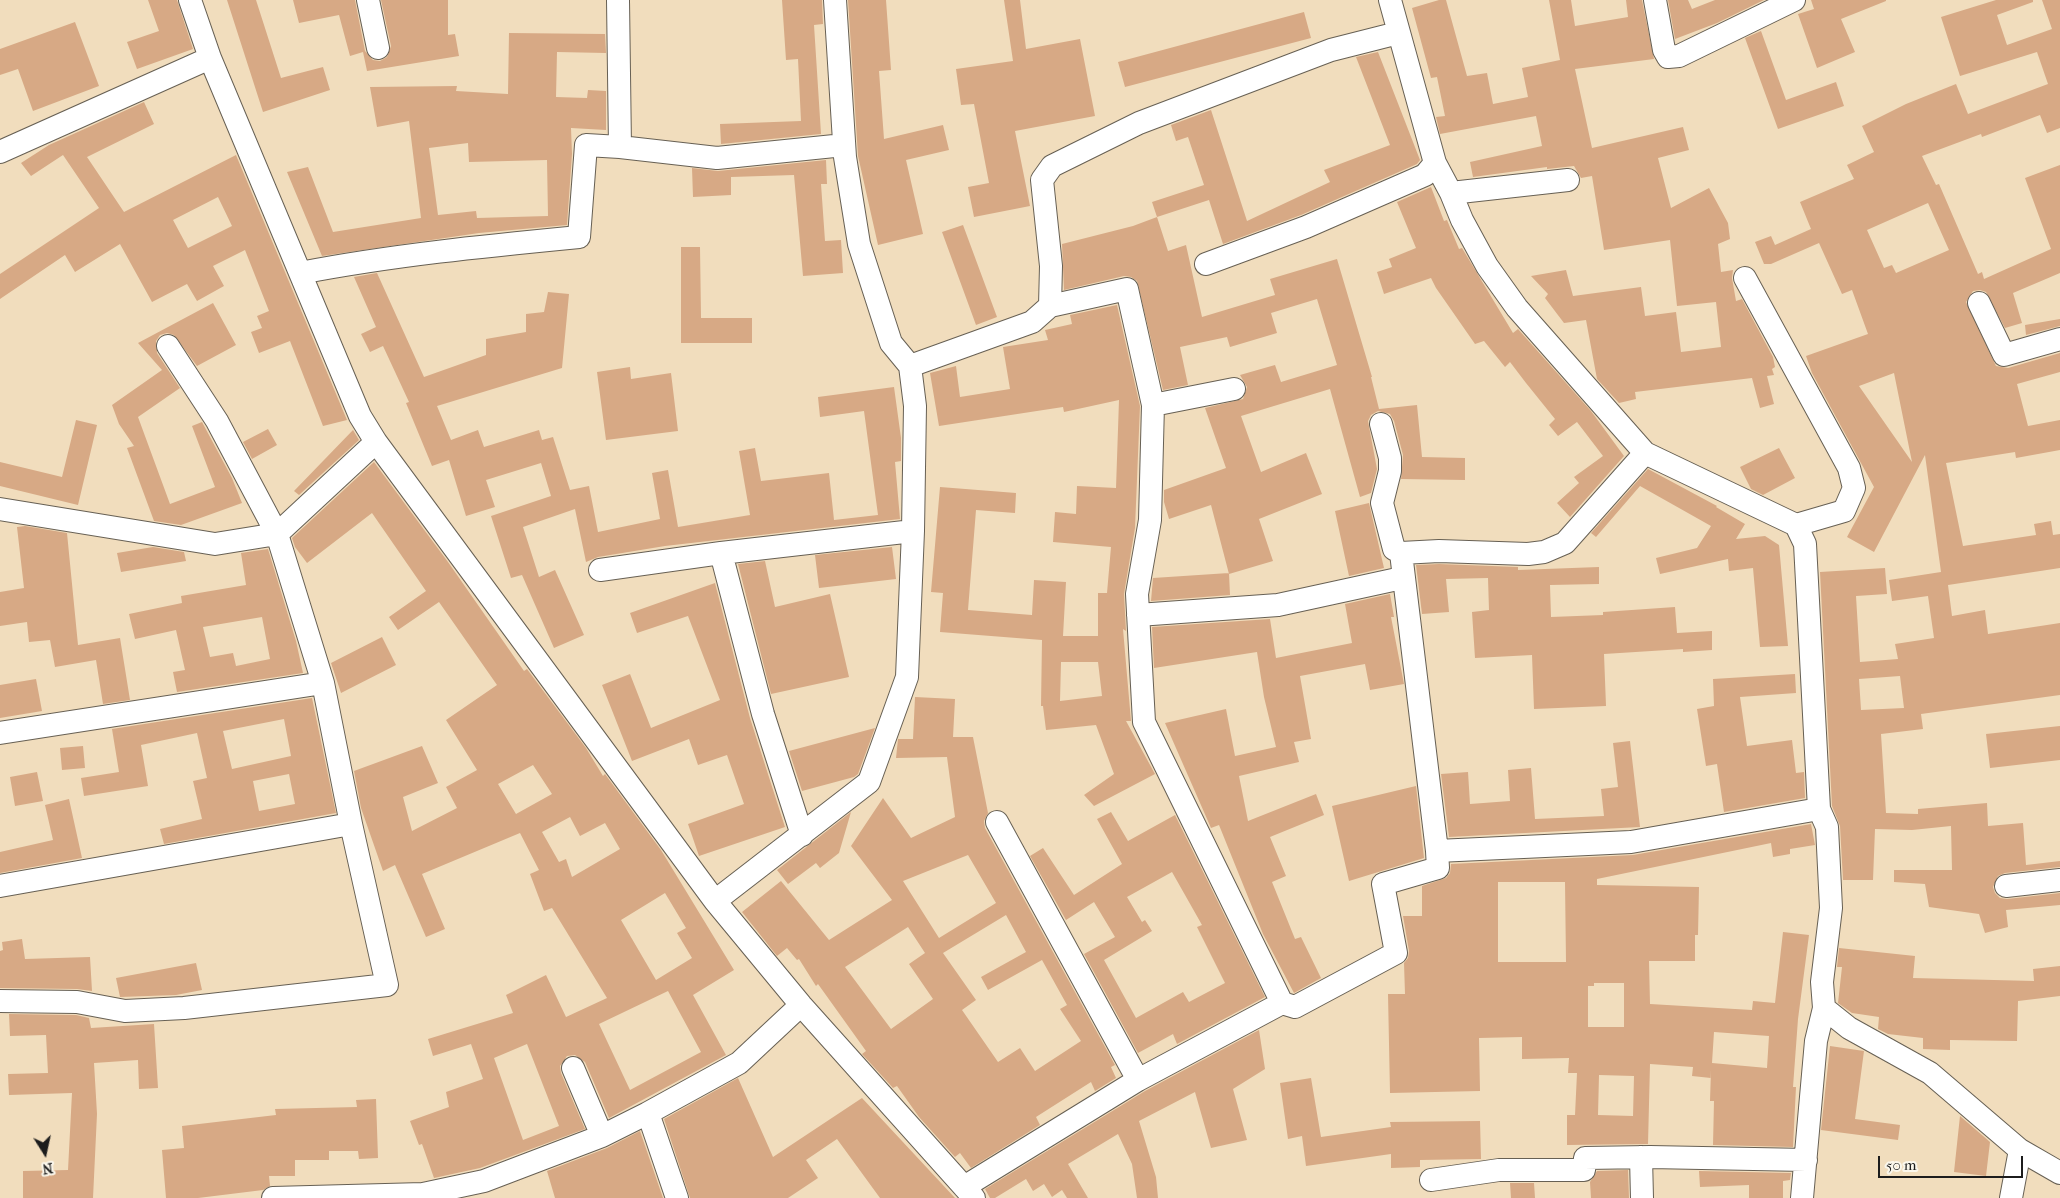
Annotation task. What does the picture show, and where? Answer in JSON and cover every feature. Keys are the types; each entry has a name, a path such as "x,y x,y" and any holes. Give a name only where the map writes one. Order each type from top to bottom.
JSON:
{"street":[{"path":"190,0 210,58 360,416 376,442 715,901 801,1005 969,1192 1138,1080 1282,1003 1295,1007 1396,953 1384,884 1438,868 1402,578 1401,554"},
{"path":"368,0 378,48"},
{"path":"618,0 620,147"},
{"path":"715,901 869,782 886,740 907,677 916,406 910,366 892,344 858,244 844,145 835,0"},
{"path":"1390,0 1435,163 1451,193 1462,220 1487,266 1517,308 1645,453 1796,525 1804,544 1819,809 1827,827 1831,908 1822,982 1824,1008 1816,1041 1802,1198"},
{"path":"1655,0 1664,50 1668,57 1678,56 1794,0"},
{"path":"1050,306 1051,266 1042,180 1052,166 1139,122 1331,50 1398,33"},
{"path":"0,152 210,58"},
{"path":"300,273 447,250 579,237 586,145 717,158 844,145"},
{"path":"1206,264 1306,227 1416,179 1424,175 1435,163"},
{"path":"1451,193 1568,180"},
{"path":"1745,278 1849,468 1854,488 1844,511 1796,525"},
{"path":"910,366 1032,322 1050,306 1127,288 1153,404 1150,520 1137,594 1144,722 1282,1003"},
{"path":"1979,303 2004,355 2060,339"},
{"path":"0,1001 77,1002 125,1011 184,1008 387,984 351,824 324,683 277,534 217,422 168,346"},
{"path":"1153,404 1234,389"},
{"path":"1382,424 1390,458 1390,471 1382,503 1394,549 1401,554 1439,551 1528,554 1544,552 1565,543 1645,453"},
{"path":"0,509 215,544 277,534 376,442"},
{"path":"600,570 720,552 913,531"},
{"path":"720,552 763,714 802,835"},
{"path":"1138,615 1278,604 1402,578"},
{"path":"0,733 324,683"},
{"path":"1437,851 1631,842 1819,809"},
{"path":"997,822 1138,1080"},
{"path":"0,886 351,824"},
{"path":"2006,886 2060,880"},
{"path":"273,1198 423,1194 484,1181 602,1136 739,1063 801,1005"},
{"path":"1824,1008 1849,1028 1930,1073 2020,1150 2060,1173"},
{"path":"574,1068 602,1136"},
{"path":"648,1113 677,1198"},
{"path":"2011,1198 2020,1150"},
{"path":"1431,1180 1499,1170 1584,1170 1585,1158 1641,1157 1806,1160"},
{"path":"1641,1157 1642,1198"}],"building":[{"path":"148,0 177,0 193,49 137,69 127,42 159,31"},
{"path":"227,0 256,0 281,78 323,67 330,90 263,112"},
{"path":"293,0 355,0 365,51 373,60 380,61 387,57 391,46 381,0 448,0 448,35 455,34 459,56 367,71 363,52 350,56 339,15 299,23"},
{"path":"782,0 822,0 823,24 814,25 821,134 721,144 720,124 801,121 798,59 786,60"},
{"path":"848,0 886,0 891,70 879,71 884,139 943,125 949,150 906,160 923,234 878,245 858,156"},
{"path":"1004,0 1020,0 1026,49 1080,39 1095,116 1015,131 1030,206 974,217 968,187 989,183 974,104 961,105 956,69 1013,61"},
{"path":"1439,0 1446,0 1467,76 1487,73 1493,104 1528,97 1522,68 1560,60 1549,0 1571,0 1575,26 1628,17 1626,0 1642,0 1654,59 1575,69 1592,148 1683,127 1689,150 1658,158 1671,208 1709,188 1728,223 1730,239 1718,244 1721,272 1733,270 1732,278 1736,301 1742,299 1773,357 1775,367 1772,369 1774,375 1767,376 1774,404 1760,408 1752,378 1635,392 1636,399 1619,403 1597,379 1586,320 1564,323 1545,298 1548,294 1531,276 1566,270 1573,296 1641,287 1645,316 1676,312 1681,352 1721,347 1716,302 1677,306 1670,240 1604,250 1592,176 1581,178 1574,166 1547,169 1547,167 1473,177 1470,162 1542,146 1536,116 1440,134 1436,117 1445,116 1437,77 1431,78 1412,8"},
{"path":"1668,0 1688,0 1692,9 1715,0 1764,0 1717,23 1675,39"},
{"path":"1811,0 1886,1 1841,19 1855,52 1817,68 1798,14 1814,9"},
{"path":"1996,0 2033,0 2033,2 1997,15 2007,45 2052,29 2042,0 2060,0 2060,128 2047,133 2040,115 1982,137 1981,134 1922,156 1936,185 1939,184 1978,274 1982,272 1984,279 2051,249 2025,178 2060,165 2060,273 2013,293 2022,323 2005,328 1986,292 1980,290 1973,291 1966,302 1996,366 2008,368 2060,353 2060,372 2017,384 2028,426 2060,420 2060,450 2016,458 2015,452 1946,463 1963,546 2036,535 2034,524 2051,521 2053,535 2060,534 2060,568 1948,585 1952,616 1985,610 1988,634 2060,623 2060,695 1921,714 1923,729 1881,734 1886,813 1918,814 1918,809 1987,803 1988,826 2023,823 2026,865 2060,861 2060,867 2005,873 1998,876 1993,887 1995,893 2000,898 2007,899 2060,893 2060,905 2006,910 2008,927 1985,933 1979,914 1929,907 1925,884 1894,882 1894,870 1952,870 1951,826 1912,830 1875,829 1873,880 1843,880 1840,826 1832,806 1820,572 1885,568 1887,594 1856,596 1860,662 1898,659 1895,644 1934,638 1928,596 1892,601 1889,580 1941,572 1925,455 1874,552 1847,537 1874,487 1812,373 1806,356 1868,334 1852,290 1842,294 1819,243 1771,264 1764,264 1755,242 1771,236 1775,245 1811,229 1800,202 1854,179 1847,165 1874,152 1862,126 1906,104 1956,84 1968,114 2048,84 2037,52 1960,76 1941,17","holes":["1928,203 1949,250 1896,273 1892,265 1884,268 1867,230","1894,373 1912,462 1859,386","1900,676 1904,708 1861,710 1859,679"]},
{"path":"1304,12 1311,38 1125,87 1118,62"},
{"path":"75,22 99,86 33,111 18,69 0,75 0,49"},
{"path":"1761,31 1786,100 1836,82 1844,106 1778,129 1745,38"},
{"path":"509,33 605,34 606,53 557,52 556,97 587,98 588,90 606,91 606,130 571,128 572,154 567,225 479,233 322,256 287,172 308,167 333,232 421,218 409,121 377,127 370,87 457,86 456,91 508,94","holes":["468,143 469,162 547,160 548,216 477,218 476,211 438,215 429,148"]},
{"path":"1378,52 1420,160 1417,164 1301,215 1223,244 1209,200 1157,217 1152,202 1204,185 1188,137 1176,141 1171,125 1211,110 1247,221 1330,182 1324,170 1390,145 1356,57"},
{"path":"144,102 154,124 87,157 124,212 236,155 347,420 323,426 290,341 259,353 251,332 262,328 257,316 269,311 245,250 213,266 224,286 197,301 187,284 152,302 120,244 75,272 65,255 0,299 0,274 99,208 63,155 31,176 21,163 49,145","holes":["218,197 232,226 188,248 173,220"]},
{"path":"826,160 827,184 821,184 825,241 841,240 843,273 803,276 794,175 731,177 731,195 693,197 692,168 718,171"},
{"path":"1431,187 1444,221 1447,220 1459,249 1462,248 1513,333 1518,329 1591,411 1624,456 1570,517 1557,503 1579,483 1574,477 1603,456 1577,422 1558,436 1549,425 1555,419 1510,362 1505,367 1484,341 1475,344 1431,278 1384,294 1377,272 1392,267 1389,259 1416,248 1397,202"},
{"path":"1157,217 1168,251 1186,245 1202,317 1275,295 1270,279 1337,259 1372,377 1379,409 1417,405 1422,457 1465,458 1465,480 1401,479 1403,455 1394,421 1390,414 1378,411 1371,415 1368,421 1377,469 1371,493 1360,497 1330,389 1241,416 1261,472 1306,453 1322,494 1259,519 1273,561 1229,574 1211,505 1169,519 1164,502 1164,490 1226,468 1205,408 1243,399 1247,387 1240,375 1275,365 1281,382 1337,365 1317,299 1271,313 1277,333 1230,347 1227,337 1180,347 1188,385 1163,390 1137,281 1131,277 1124,276 1064,290 1062,244 1133,226"},
{"path":"963,225 997,317 976,325 942,232"},
{"path":"681,247 700,247 701,318 752,318 752,343 681,343"},
{"path":"377,273 424,377 486,355 486,339 526,332 526,314 544,312 548,292 569,294 562,368 437,406 451,440 478,430 484,447 539,430 542,440 553,437 570,490 589,486 598,532 660,519 652,473 668,470 678,527 750,515 739,451 755,448 761,481 829,473 834,520 878,515 864,411 820,417 818,397 894,387 901,438 901,461 895,462 900,519 665,546 598,557 586,562 575,509 523,527 539,577 555,570 584,635 554,648 522,575 511,578 491,516 551,496 541,463 486,480 495,507 466,516 449,460 432,466 406,403 409,402 383,346 370,352 361,334 376,327 354,277"},
{"path":"213,303 236,345 197,366 174,335 167,333 160,335 156,341 157,353 180,388 138,417 170,504 215,487 192,426 202,422 232,478 242,503 181,525 154,521 127,448 134,446 119,424 112,405 162,370 138,343"},
{"path":"1117,305 1140,406 1135,528 1124,594 1126,631 1123,629 1131,721 1126,721 1155,774 1094,806 1084,795 1114,774 1096,725 1046,730 1043,706 1041,706 1042,640 940,632 943,593 931,592 940,487 1016,493 1015,513 976,510 968,610 1032,615 1034,580 1066,582 1063,636 1098,636 1098,593 1107,593 1111,547 1053,542 1055,512 1076,514 1077,486 1116,488 1119,400 1064,412 1063,407 939,426 930,373 956,366 960,397 1010,389 1003,347 1048,340 1045,330 1072,324 1070,315","holes":["1061,662 1098,662 1102,696 1060,701"]},
{"path":"2060,319 2060,326 2026,335 2025,325"},
{"path":"630,367 631,379 671,373 678,431 606,440 597,372"},
{"path":"76,420 97,425 78,505 0,486 0,462 62,477"},
{"path":"268,429 277,445 252,459 243,442"},
{"path":"353,430 359,440 299,495 294,491"},
{"path":"1779,448 1795,478 1763,495 1751,489 1740,467"},
{"path":"374,462 448,562 524,671 527,669 586,748 603,776 605,774 661,850 734,970 693,995 726,1055 609,1118 585,1062 575,1055 567,1056 560,1066 561,1073 585,1129 480,1168 434,1178 422,1144 419,1145 410,1121 449,1107 446,1092 483,1079 471,1044 433,1056 428,1039 513,1013 506,995 546,975 566,1017 607,998 552,908 544,911 530,874 539,870 520,833 422,874 445,929 426,937 395,865 383,871 361,808 354,771 422,746 438,783 403,797 412,831 457,808 446,787 477,770 446,720 497,685 439,602 398,630 389,617 426,591 372,513 307,563 295,547 292,538","holes":["533,765 552,794 516,814 498,784","570,817 580,836 605,823 620,849 572,877 566,859 559,862 542,832","665,893 686,928 677,933 692,958 656,980 621,920","668,991 701,1052 630,1090 599,1024","527,1044 559,1126 523,1140 494,1058"]},
{"path":"1648,469 1717,506 1745,524 1736,539 1765,536 1779,545 1788,646 1760,647 1753,568 1729,571 1728,559 1660,574 1656,558 1697,548 1711,526 1640,486 1596,537 1591,533"},
{"path":"1369,503 1384,568 1349,576 1335,511"},
{"path":"25,526 67,533 78,645 120,638 130,700 103,704 96,660 55,667 50,640 29,642 27,622 0,626 0,592 24,588 17,527"},
{"path":"153,547 184,552 186,561 121,572 117,553"},
{"path":"892,547 896,579 819,588 815,555"},
{"path":"268,549 296,641 303,673 177,692 173,672 185,670 176,630 135,639 129,614 182,603 181,596 246,585 241,553","holes":["262,617 270,659 236,666 233,653 210,657 203,627"]},
{"path":"765,561 775,607 830,594 849,677 771,694 738,564"},
{"path":"1416,565 1518,567 1518,570 1599,567 1599,584 1550,585 1551,617 1603,615 1603,612 1675,607 1677,633 1712,631 1712,650 1683,652 1683,649 1604,654 1606,706 1534,709 1532,655 1475,658 1472,612 1489,610 1488,578 1446,579 1449,612 1422,614"},
{"path":"1229,573 1230,595 1151,601 1153,578"},
{"path":"715,583 750,718 785,827 699,856 688,824 744,804 727,755 698,765 689,739 632,761 602,685 630,674 651,728 720,700 688,616 637,633 630,613"},
{"path":"1390,594 1394,617 1391,617 1404,684 1370,690 1365,664 1300,676 1311,739 1294,742 1299,762 1239,776 1248,821 1316,794 1324,815 1270,837 1286,876 1272,882 1295,939 1301,937 1321,978 1294,993 1263,934 1219,825 1211,828 1165,723 1226,709 1235,756 1276,747 1264,697 1257,652 1154,668 1152,627 1270,619 1276,658 1352,643 1345,604"},
{"path":"382,637 396,665 341,693 331,663"},
{"path":"1795,674 1796,693 1740,697 1747,746 1792,740 1796,773 1804,772 1805,798 1724,812 1717,764 1706,766 1697,709 1714,706 1713,679"},
{"path":"36,679 42,711 0,718 0,685"},
{"path":"915,697 955,699 953,737 973,737 988,813 984,821 985,828 1115,1065 1111,1067 1116,1078 1095,1091 1091,1082 1036,1117 1040,1125 971,1168 960,1153 955,1157 919,1117 897,1086 893,1088 862,1054 866,1051 818,984 816,986 799,959 797,960 787,948 777,956 742,912 781,881 829,940 892,900 851,846 883,798 911,838 955,817 947,757 896,758 898,739 913,739","holes":["968,855 996,903 939,938 903,881","1006,915 1026,952 981,977 988,990 1042,960 1067,1005 1060,1009 1081,1041 1035,1071 1020,1048 998,1062 962,1010 976,1000 943,953","908,927 925,953 909,964 933,999 891,1029 845,967"]},
{"path":"312,698 336,813 164,844 160,829 202,819 193,781 207,778 197,733 141,745 148,786 84,796 81,778 119,772 112,729","holes":["284,719 291,756 232,769 223,731","289,774 295,804 259,811 253,781"]},
{"path":"2060,726 2060,760 1990,768 1986,734"},
{"path":"875,728 858,774 854,777 802,791 789,751"},
{"path":"1630,741 1640,827 1449,837 1441,774 1468,772 1470,804 1510,801 1508,770 1531,768 1535,819 1604,816 1601,789 1618,787 1613,743"},
{"path":"83,746 85,768 62,770 60,748"},
{"path":"37,772 43,801 15,806 10,777"},
{"path":"1416,786 1424,858 1349,881 1332,806"},
{"path":"69,799 82,858 0,873 0,852 53,840 45,805"},
{"path":"851,812 839,853 820,868 816,863 788,884 777,870"},
{"path":"1111,812 1128,841 1175,815 1265,997 1177,1044 1173,1034 1138,1053 1084,954 1115,937 1094,902 1066,920 1030,856 1043,848 1074,895 1122,864 1097,819","holes":["1172,872 1202,925 1197,927 1225,983 1189,1002 1183,992 1136,1018 1104,960 1152,931 1145,920 1142,922 1127,897"]},
{"path":"1811,824 1815,845 1790,849 1790,854 1773,857 1771,843 1597,879 1597,885 1699,887 1698,935 1695,935 1695,961 1649,961 1650,1004 1752,1010 1753,1001 1775,1003 1783,932 1809,935 1798,1019 1793,1087 1796,1087 1793,1147 1713,1145 1714,1101 1710,1101 1711,1078 1692,1076 1693,1067 1650,1064 1648,1144 1567,1145 1567,1115 1575,1115 1577,1073 1568,1073 1569,1058 1522,1059 1522,1037 1479,1038 1480,1091 1390,1093 1388,994 1405,994 1404,963 1408,958 1409,951 1403,916 1422,916 1422,886 1446,878 1450,873 1451,864 1633,855","holes":["1498,882 1565,882 1566,962 1498,962","1594,983 1624,983 1624,1027 1588,1027 1588,986 1594,986","1714,1032 1769,1036 1767,1068 1712,1063","1599,1075 1634,1076 1633,1116 1598,1115"]},
{"path":"22,939 25,959 90,957 92,991 77,989 0,988 0,951 3,950 2,942"},
{"path":"1839,948 1915,956 1913,978 2034,981 2033,969 2060,966 2060,996 2018,1001 2017,1041 1950,1040 1950,1050 1923,1049 1923,1038 1888,1034 1878,1029 1879,1017 1852,1013 1838,1003 1842,967 1837,967"},
{"path":"196,963 202,990 176,995 120,997 116,978"},
{"path":"9,1014 76,1015 89,1018 91,1028 154,1024 158,1088 139,1089 138,1060 94,1063 97,1114 93,1198 23,1198 23,1171 68,1170 72,1093 9,1095 8,1074 48,1073 46,1035 10,1036"},
{"path":"1259,1030 1265,1069 1233,1089 1247,1140 1211,1148 1195,1092 1139,1121 1156,1177 1158,1198 1137,1198 1132,1164 1118,1134 1068,1164 1088,1198 1067,1198 1062,1190 1052,1197 1044,1184 1033,1191 1026,1179 995,1198 990,1198 985,1189 1145,1091"},
{"path":"1830,1046 1864,1051 1855,1119 1900,1125 1898,1140 1821,1130"},
{"path":"738,1078 773,1157 862,1098 955,1198 880,1198 837,1139 806,1160 818,1178 788,1198 690,1198 664,1119"},
{"path":"1311,1078 1321,1137 1391,1127 1390,1122 1480,1121 1481,1159 1420,1160 1420,1167 1391,1168 1391,1154 1306,1166 1302,1136 1288,1139 1280,1083"},
{"path":"376,1099 378,1158 359,1159 358,1151 329,1151 329,1160 295,1160 295,1176 269,1176 270,1186 263,1190 198,1198 166,1198 162,1150 184,1148 182,1126 276,1115 275,1109 357,1107 356,1100"},
{"path":"1960,1116 1990,1142 1986,1176 1954,1172"},
{"path":"640,1131 663,1198 555,1198 547,1171 607,1148"},
{"path":"1628,1170 1629,1198 1591,1198 1590,1182 1597,1171"},
{"path":"1699,1171 1791,1173 1790,1180 1783,1181 1783,1198 1749,1198 1749,1185 1700,1187"},
{"path":"1510,1183 1534,1183 1535,1198 1511,1198"}]}
